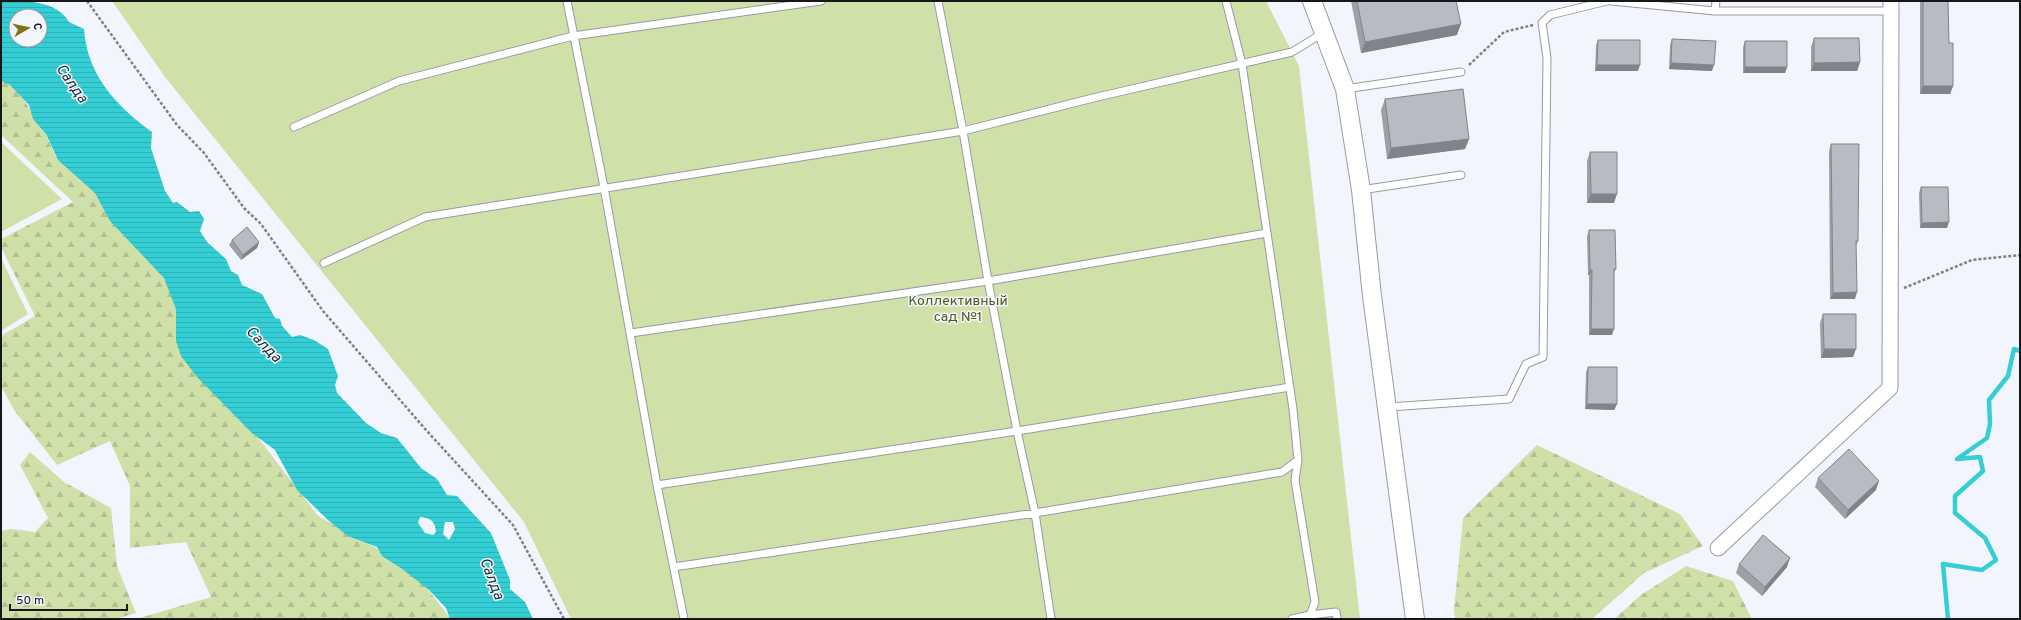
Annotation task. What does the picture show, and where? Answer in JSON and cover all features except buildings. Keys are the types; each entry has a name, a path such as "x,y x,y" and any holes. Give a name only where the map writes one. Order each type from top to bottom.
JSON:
{"street":[{"path":"1312,1 1345,89 1361,190 1372,296 1415,619"},
{"path":"1718,548 1890,388 1891,6"}],"lane":[{"path":"567,1 631,333 657,485 684,619"},
{"path":"294,127 399,81 573,36 821,1"},
{"path":"938,1 963,131 988,281 1017,431 1035,513 1051,619"},
{"path":"1226,1 1242,64 1290,387 1298,460 1295,480 1315,602 1310,615"},
{"path":"1387,407 1509,399 1526,364 1543,357 1547,58 1542,23 1550,15 1607,1"},
{"path":"1611,1 1715,11 1891,6"},
{"path":"1715,11 1716,1"},
{"path":"324,263 425,217 963,131 1093,98 1292,52 1323,32"},
{"path":"1345,89 1461,72"},
{"path":"1361,190 1461,175"},
{"path":"631,333 988,281 1267,233"},
{"path":"657,485 1017,431 1290,387"},
{"path":"674,567 1035,513 1282,472 1298,460"},
{"path":"1292,619 1336,612 1337,619"}],"path":[{"path":"87,1 177,125 204,153 244,208 261,224 323,311 426,430 513,525 564,619"},
{"path":"1461,72 1504,32 1542,23"},
{"path":"1890,293 1972,260 2020,255"}],"green space":[{"name":"Коллективный сад №1","path":"112,1 1266,1 1299,66 1360,619 571,619 524,522 165,77"},
{"path":"1,80 17,89 44,131 56,157 97,193 159,270 256,435 318,516 376,548 425,586 451,619 136,619 211,597 186,542 130,548 130,486 110,441 57,465 14,410 1,386 1,336 35,316 1,247 1,239 73,202 1,135"},
{"path":"1,142 62,199 1,232"},
{"path":"1,258 28,314 1,331"},
{"path":"1537,445 1680,514 1703,546 1644,573 1592,619 1455,619 1454,610 1463,518"},
{"path":"30,452 64,482 111,508 117,566 136,613 116,619 1,619 1,531 12,529 35,532 48,518 20,465"},
{"path":"1686,566 1733,581 1752,619 1614,619 1641,595"}],"water":[{"name":"Салда","path":"1,1 31,2 49,6 57,9 69,22 84,29 86,46 91,61 106,88 127,112 152,132 151,148 165,191 173,203 177,202 190,212 199,211 204,219 200,231 207,242 226,259 231,271 238,275 242,285 262,294 275,318 280,319 282,326 292,337 300,335 314,340 328,349 338,376 335,385 337,393 366,423 381,433 397,438 421,468 437,479 447,495 457,496 491,533 510,580 510,589 525,602 533,619 450,619 446,608 429,590 401,568 382,556 377,547 348,536 329,521 297,490 275,450 252,433 197,377 181,356 176,341 176,309 164,278 110,221 95,193 58,160 46,134 33,119 29,105 10,85 1,81","holes":["420,517 430,519 435,525 436,532 433,535 425,533 418,523","445,522 453,522 455,529 449,540 443,534"]}],"waterway":[{"path":"1948,619 1943,564 1982,570 1996,560 1985,538 1955,513 1955,496 1983,471 1980,457 1957,459 1987,438 1990,424 1989,400 2008,376 2014,349 2020,351"}]}
